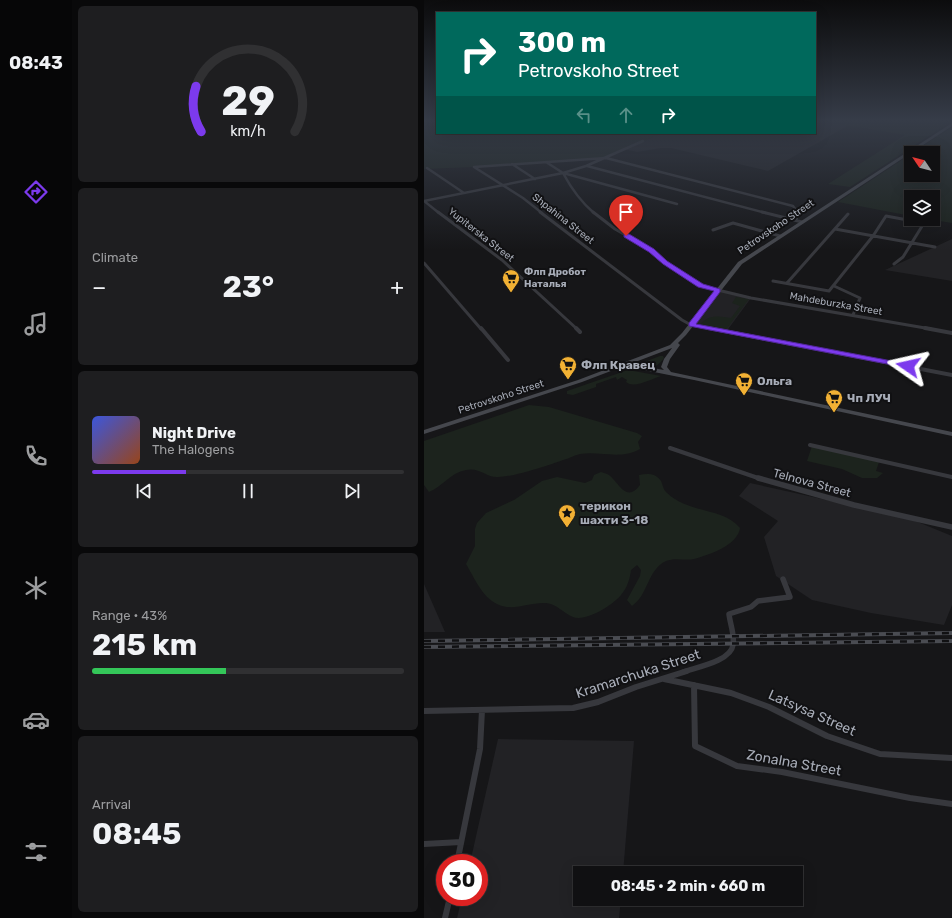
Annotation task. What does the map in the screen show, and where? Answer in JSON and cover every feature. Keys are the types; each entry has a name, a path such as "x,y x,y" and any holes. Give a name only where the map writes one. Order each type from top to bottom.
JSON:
{"main road":[{"name":"Petrovskoho Street","path":"424,432 624,365 672,346 684,334 740,263 891,164"},
{"path":"669,373 664,367 667,358 684,334"},
{"path":"659,352 667,358"},
{"path":"624,365 669,373 952,434"}],"street":[{"name":"Shpahina Street","path":"535,179 512,164 474,167 523,198 670,311 691,325"},
{"path":"550,164 563,173 677,204"},
{"path":"424,201 563,173 591,164"},
{"path":"629,164 793,206 797,209 799,214 796,220"},
{"path":"586,166 802,222"},
{"path":"427,168 464,192"},
{"name":"Mahdeburzka Street","path":"563,173 570,186 581,200 615,229 652,250 665,262 701,286 952,332"},
{"name":"Yupiterska Street","path":"424,201 502,260 580,332"},
{"path":"787,283 848,214"},
{"path":"773,281 830,291 873,236 886,216 924,223 910,243 903,257 894,264"},
{"path":"713,230 733,223 780,236"},
{"path":"835,229 934,247"},
{"path":"424,263 508,360"},
{"path":"834,286 860,298 853,315"},
{"path":"691,325 952,375"},
{"path":"810,446 952,477"},
{"name":"Telnova Street","path":"670,448 729,470 788,488 925,523 952,527"},
{"name":"Kramarchuka Street","path":"424,711 573,708 598,702 636,687 664,679 729,656 733,651 734,642 729,614 751,607 758,601 790,597 783,579"},
{"name":"Latsysa Street","path":"664,679 731,693 769,707 827,736 880,754 952,758"},
{"name":"Zonalna Street","path":"694,685 695,746 737,766 782,772 910,798 952,804"},
{"path":"459,854 480,749 482,710"},
{"path":"424,844 461,842"},
{"path":"445,918 448,906"}],"shaded area":[{"path":"424,164 520,164 474,167 424,169"},
{"path":"738,164 781,164 768,171"},
{"path":"860,164 886,164 850,187 828,184"},
{"path":"896,164 904,164 904,182 940,182 940,164 952,164 952,223 940,221 940,190 904,190 904,215 838,202"},
{"path":"952,239 952,281 885,270"},
{"path":"721,291 751,298 726,332 693,325"},
{"path":"736,297 749,299 725,331 699,326 706,319 718,316 731,318 740,306 732,303"},
{"path":"663,356 664,358 656,366 647,367 639,364"},
{"path":"628,370 661,376 638,384 629,384 626,382 627,380 622,377 617,380 616,377 596,384 596,387 573,395 567,394 567,391"},
{"path":"529,405 549,407 637,433 642,436 638,442 640,449 618,455 588,453 580,454 539,468 504,477 494,477 471,469 466,470 455,474 429,492 424,485 424,441"},
{"path":"812,446 879,462 876,471 883,473 877,478 862,478 842,469 807,461"},
{"path":"601,472 611,477 626,492 635,490 640,485 639,475 648,474 657,476 666,492 675,499 684,504 715,513 733,521 740,528 738,534 729,544 707,555 694,559 669,560 660,565 651,576 638,601 632,606 627,600 640,576 641,570 637,565 631,570 627,586 617,599 599,612 585,617 573,617 553,605 546,603 509,607 497,604 487,597 466,564 475,546 475,529 477,523 486,513 514,500 542,481 557,477 585,483 592,480 594,475"},
{"path":"750,483 908,518 952,536 952,605 944,625 871,613 812,600 776,576 764,537 778,521 739,496"},
{"path":"424,584 445,632 424,632"},
{"path":"498,739 634,741 624,866 573,866 573,906 620,906 619,918 457,918 460,906 488,906 488,854 472,854"}],"railway":[{"path":"424,641 952,633"},
{"path":"424,647 952,641"}],"place":[{"name":"Флп Дробот Наталья","path":"511,293"},
{"name":"Флп Кравец","path":"568,380"},
{"name":"Ольга","path":"744,396"},
{"name":"Чп ЛУЧ","path":"834,413"},
{"name":"терикон шахти 3-18","path":"567,528"}],"route":[{"path":"626,236 652,250 665,262 701,286 718,290 691,325 908,366"}]}
